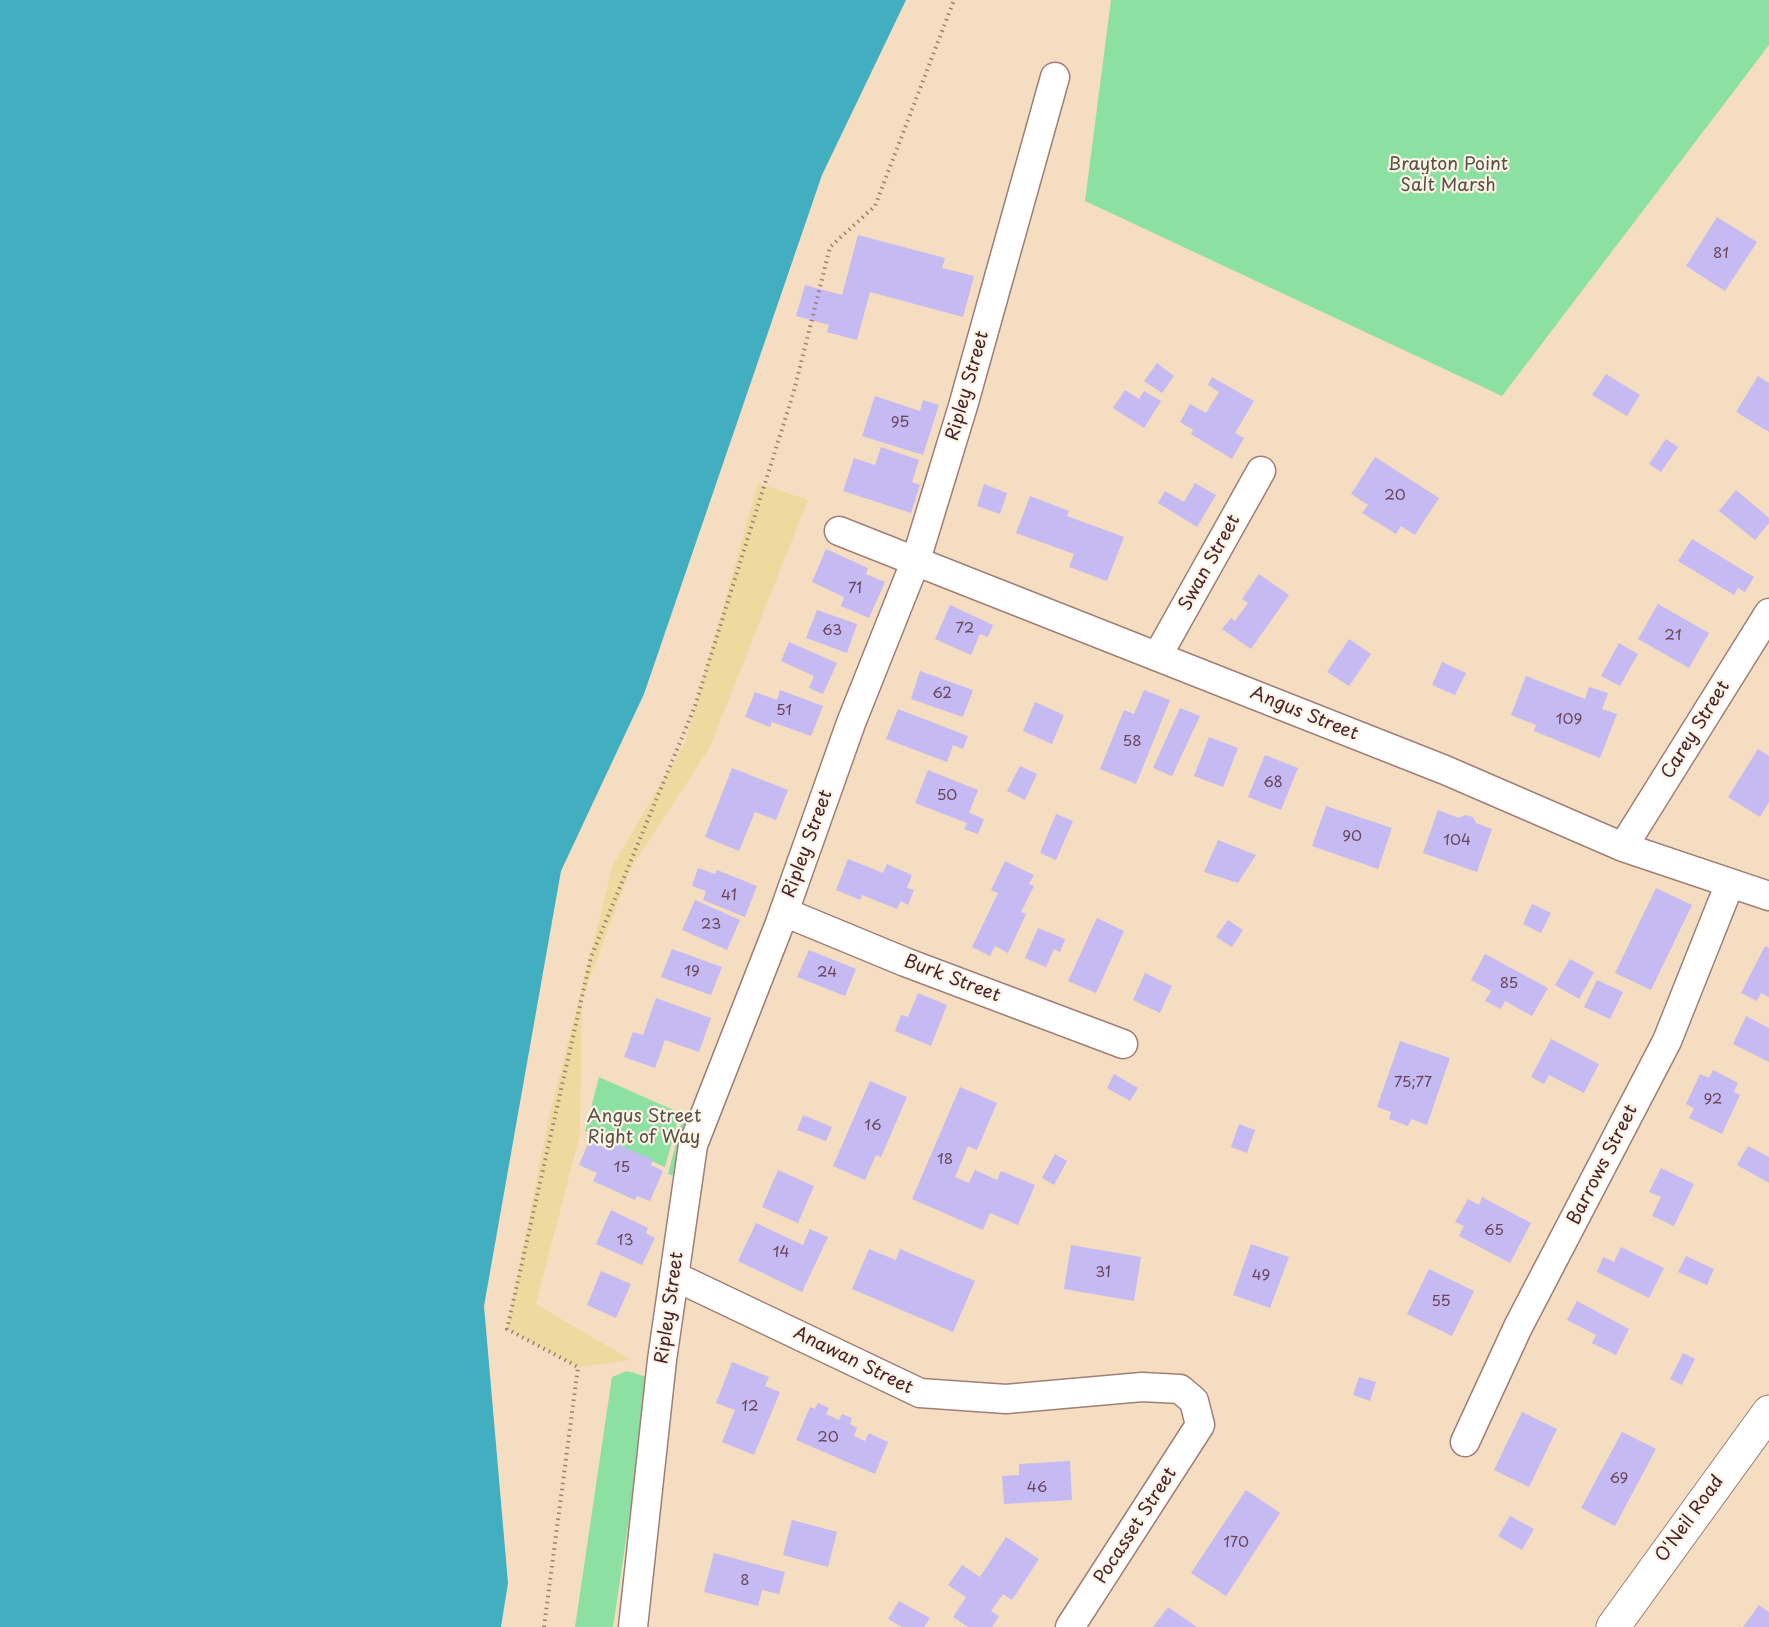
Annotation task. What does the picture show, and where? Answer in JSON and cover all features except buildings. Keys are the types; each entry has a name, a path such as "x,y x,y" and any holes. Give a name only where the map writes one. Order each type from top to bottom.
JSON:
{"street":[{"name":"Ripley Street","path":"633,1627 662,1359 693,1145 783,912 851,723 916,560 963,406 1056,76"},
{"name":"Swan Street","path":"1158,655 1261,471"},
{"name":"Angus Street","path":"839,531 1445,770 1623,847 1769,896"},
{"name":"Carey Street","path":"1623,847 1769,613"},
{"name":"Barrows Street","path":"1465,1443 1518,1327 1667,1041 1730,883"},
{"name":"Burk Street","path":"783,912 905,962 1123,1044"},
{"name":"Anawan Street","path":"674,1276 920,1393 1006,1399 1142,1387 1180,1389 1194,1401 1200,1425"},
{"name":"O'Neil Road","path":"1613,1627 1769,1412"},
{"name":"Pocasset Street","path":"1070,1627 1200,1425"}],"path":[{"path":"544,1627 578,1366 507,1329 591,957 695,706 794,391 830,247 875,206 954,0"}],"green space":[{"name":"Brayton Point Salt Marsh","path":"1111,0 1769,0 1769,45 1502,396 1085,201"},
{"name":"Angus Street Right of Way","path":"599,1077 680,1113 665,1167 585,1131"},
{"path":"684,1113 695,1117 682,1179 668,1174"},
{"path":"627,1371 650,1378 613,1627 575,1627 612,1377"}],"sand":[{"path":"758,483 808,500 709,749 631,868 582,999 580,1134 536,1304 631,1360 578,1367 507,1329 548,1122 613,865 685,743"}],"water":[{"path":"0,0 906,0 822,175 644,694 561,871 484,1306 508,1583 501,1627 0,1627"}]}
